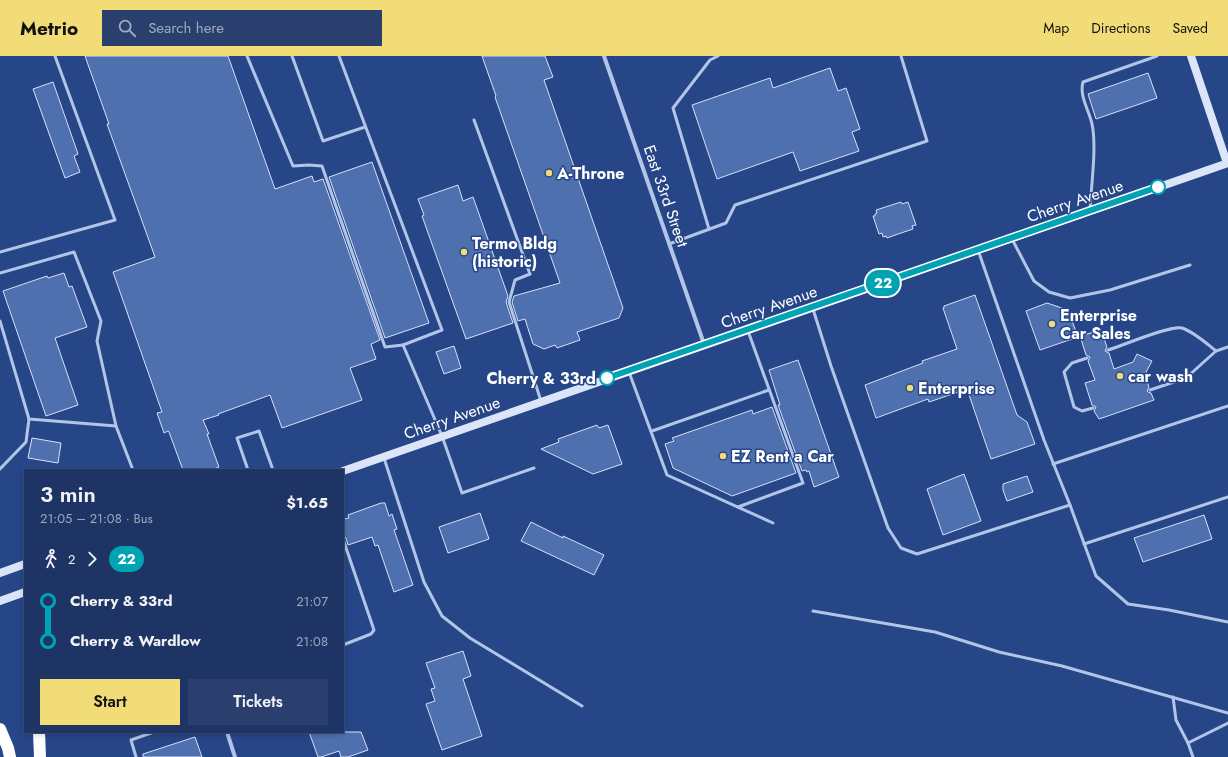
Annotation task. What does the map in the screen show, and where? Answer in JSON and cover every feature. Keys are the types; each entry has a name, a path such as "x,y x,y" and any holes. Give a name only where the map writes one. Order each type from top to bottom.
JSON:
{"highway":[{"path":"0,729 10,757"},
{"path":"40,733 40,757"}],"main road":[{"path":"1191,56 1228,163"},
{"name":"Cherry Avenue","path":"344,471 629,370 1228,163"},
{"path":"0,573 24,564"},
{"path":"0,601 24,592"}],"street":[{"name":"East 33rd Street","path":"604,56 704,344"},
{"path":"227,733 235,757"}],"lane":[{"path":"0,252 116,220 55,56"},
{"path":"247,56 293,166 322,166 385,347 403,345 442,330 339,56"},
{"path":"292,56 323,141 365,127"},
{"path":"709,229 673,108 710,60 718,56"},
{"path":"669,244 726,223 735,205 928,142 901,56"},
{"path":"1090,211 1093,139 1092,124 1081,90 1084,82 1157,56"},
{"path":"474,120 530,274 515,280 509,302 541,401"},
{"path":"1012,238 1034,282 1049,292 1070,298 1110,290 1190,265"},
{"path":"977,250 1044,440 1096,576 1128,604 1169,610 1228,622"},
{"path":"0,273 74,252 101,321 97,341 116,426 133,469"},
{"path":"812,307 831,366 888,528 901,548 917,554 1070,505"},
{"path":"0,321 29,419 26,442 0,469"},
{"path":"1108,350 1170,329 1181,328 1199,338 1216,351"},
{"path":"738,507 802,483 748,329"},
{"path":"403,345 442,436 462,493 534,468"},
{"path":"1150,390 1186,378 1216,351 1228,347"},
{"path":"1087,358 1072,363 1064,372 1074,407 1082,411 1093,408"},
{"path":"629,370 667,475 773,523"},
{"path":"652,431 769,390"},
{"path":"1053,464 1228,406"},
{"path":"29,419 116,426"},
{"path":"248,469 237,438 260,431 273,469"},
{"path":"383,456 424,582 442,616 470,638 582,706"},
{"path":"1084,544 1228,496"},
{"path":"344,542 374,630 371,634 344,646"},
{"path":"813,611 935,632 999,652 1062,666 1228,713"},
{"path":"1173,697 1176,720 1194,757"},
{"path":"1188,743 1228,722"},
{"path":"136,757 131,740 151,733"}],"building":[{"path":"85,56 228,56 275,189 312,176 314,182 323,179 380,340 371,344 376,359 350,368 362,400 282,428 270,395 218,414 219,415 203,420 219,467 214,469 183,469 169,432 164,433 157,413 162,412 113,272 155,257 107,124 109,124"},
{"name":"A-Throne","path":"482,56 545,56 553,77 544,80 623,308 619,318 577,332 580,340 557,348 555,345 544,349 533,344 525,319 518,321 512,302 514,296 560,283"},
{"path":"830,68 838,91 846,88 860,129 852,132 859,151 800,171 793,152 717,179 692,105 770,78 773,88"},
{"path":"1148,73 1157,98 1096,119 1088,94"},
{"path":"53,82 78,154 74,156 80,172 65,178 33,89"},
{"path":"372,162 429,323 385,338 329,177"},
{"name":"Termo Bldg (historic)","path":"458,185 463,201 473,197 508,296 506,302 513,323 466,339 422,216 424,215 418,199"},
{"path":"901,202 902,204 908,202 916,225 912,226 913,229 887,238 886,236 883,237 882,233 879,234 873,216 877,213 876,210"},
{"path":"64,273 69,287 72,286 87,327 55,338 78,405 46,416 3,291 47,276 48,278"},
{"path":"975,295 1017,415 1027,422 1035,444 991,459 967,389 929,402 928,399 876,418 865,385 923,363 922,361 957,349 943,308 944,306"},
{"name":"Enterprise Car Sales","path":"1047,303 1068,310 1078,337 1040,350 1026,311"},
{"name":"car wash","path":"1101,330 1107,347 1105,351 1109,353 1114,369 1133,362 1137,354 1152,361 1145,374 1149,387 1147,391 1151,393 1154,400 1099,419 1094,411 1096,407 1092,405 1085,383 1095,380 1088,361 1090,357 1086,355 1080,336"},
{"path":"454,346 461,368 444,374 436,352"},
{"path":"798,360 839,477 814,487 809,471 802,471 778,405 780,405 769,370"},
{"name":"EZ Rent a Car","path":"772,407 796,473 732,496 673,468 665,444 674,441 672,438 752,410 753,414"},
{"path":"597,425 599,428 608,425 622,464 593,474 541,449 559,442 558,439"},
{"path":"32,438 61,443 58,463 28,458"},
{"path":"964,474 981,521 943,535 927,489"},
{"path":"1027,476 1033,492 1007,501 1003,490 1003,484"},
{"path":"381,503 385,503 389,516 392,514 397,529 394,530 413,585 394,592 378,545 375,546 372,537 348,545 346,538 344,537 344,519 349,518 348,515"},
{"path":"480,513 489,539 448,553 439,527"},
{"path":"1204,515 1212,539 1143,562 1134,538"},
{"path":"531,522 563,538 563,536 604,555 594,575 521,541"},
{"path":"463,651 471,676 463,679 482,736 442,750 426,704 435,701 431,689 435,688 426,663"},
{"path":"361,732 368,750 348,757 341,757 339,751 318,757 309,733"},
{"path":"195,737 202,757 143,757 143,754"}],"bus line":[{"name":"22","path":"607,378 1158,187"}],"place":[{"name":"A-Throne","path":"549,173"},
{"name":"Termo Bldg (historic)","path":"464,252"},
{"name":"Enterprise Car Sales","path":"1052,324"},
{"name":"car wash","path":"1120,376"},
{"name":"Cherry & 33rd","path":"607,378"},
{"name":"Enterprise","path":"910,388"},
{"name":"EZ Rent a Car","path":"723,456"}]}
